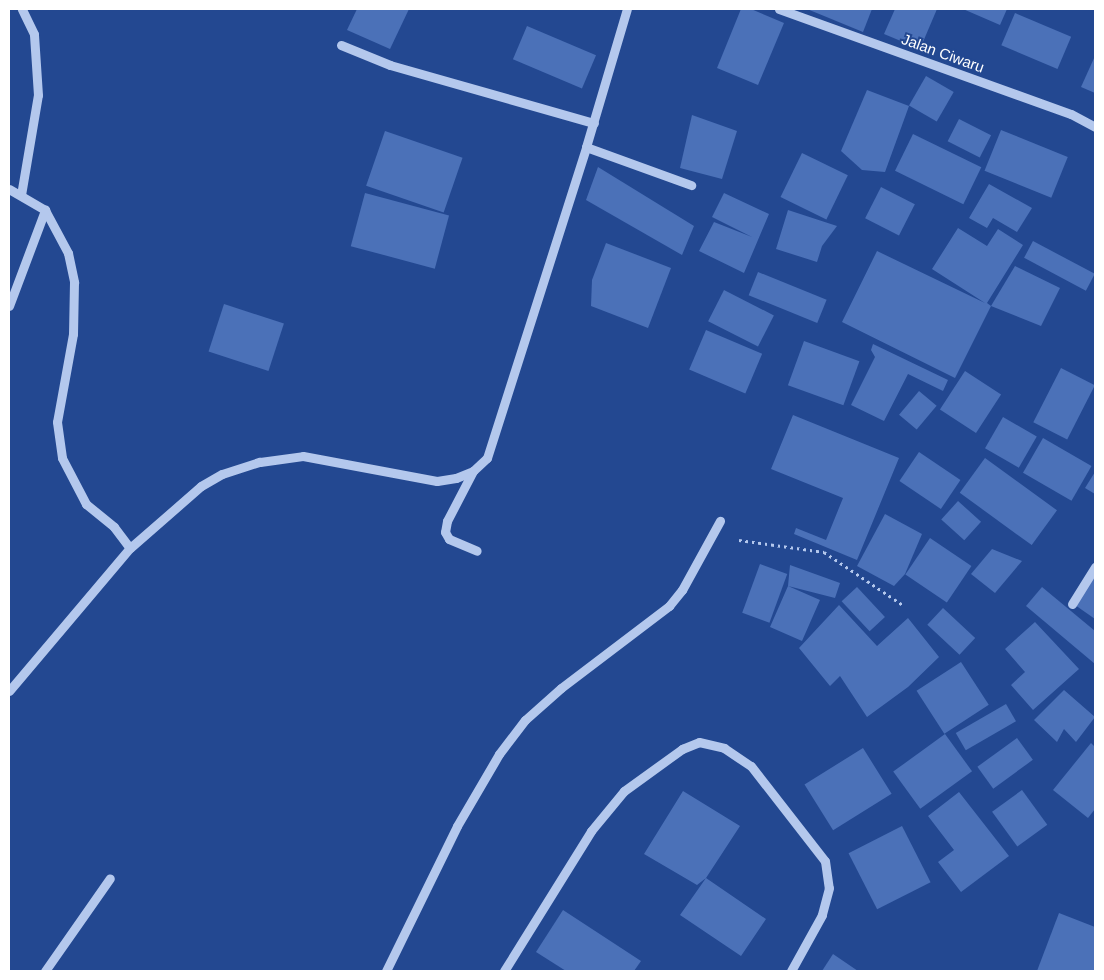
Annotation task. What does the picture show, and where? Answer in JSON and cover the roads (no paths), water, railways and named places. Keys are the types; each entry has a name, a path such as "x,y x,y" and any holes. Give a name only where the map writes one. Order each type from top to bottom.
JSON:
{"street":[{"path":"21,194 38,94 34,34 22,9"},
{"path":"477,551 449,539 445,532 447,521 473,471 487,458 497,431 594,122 626,9"},
{"name":"Jalan Ciwaru","path":"779,9 1070,114 1095,127"},
{"path":"341,45 390,65 594,122"},
{"path":"586,146 691,185"},
{"path":"9,189 21,194 45,210 68,253 74,282 73,334 57,422 62,458 86,504 114,527 130,548"},
{"path":"9,306 45,210"},
{"path":"9,691 130,548 201,486 222,474 260,462 304,456 437,481 456,478 473,471"},
{"path":"386,971 457,826 504,747 524,720 561,688 669,606 682,590 714,537 720,521"},
{"path":"1072,604 1095,567"},
{"path":"504,971 591,831 624,791 682,749 699,742 724,748 751,766 825,861 829,888 822,915 791,971"},
{"path":"45,971 110,878"}]}
